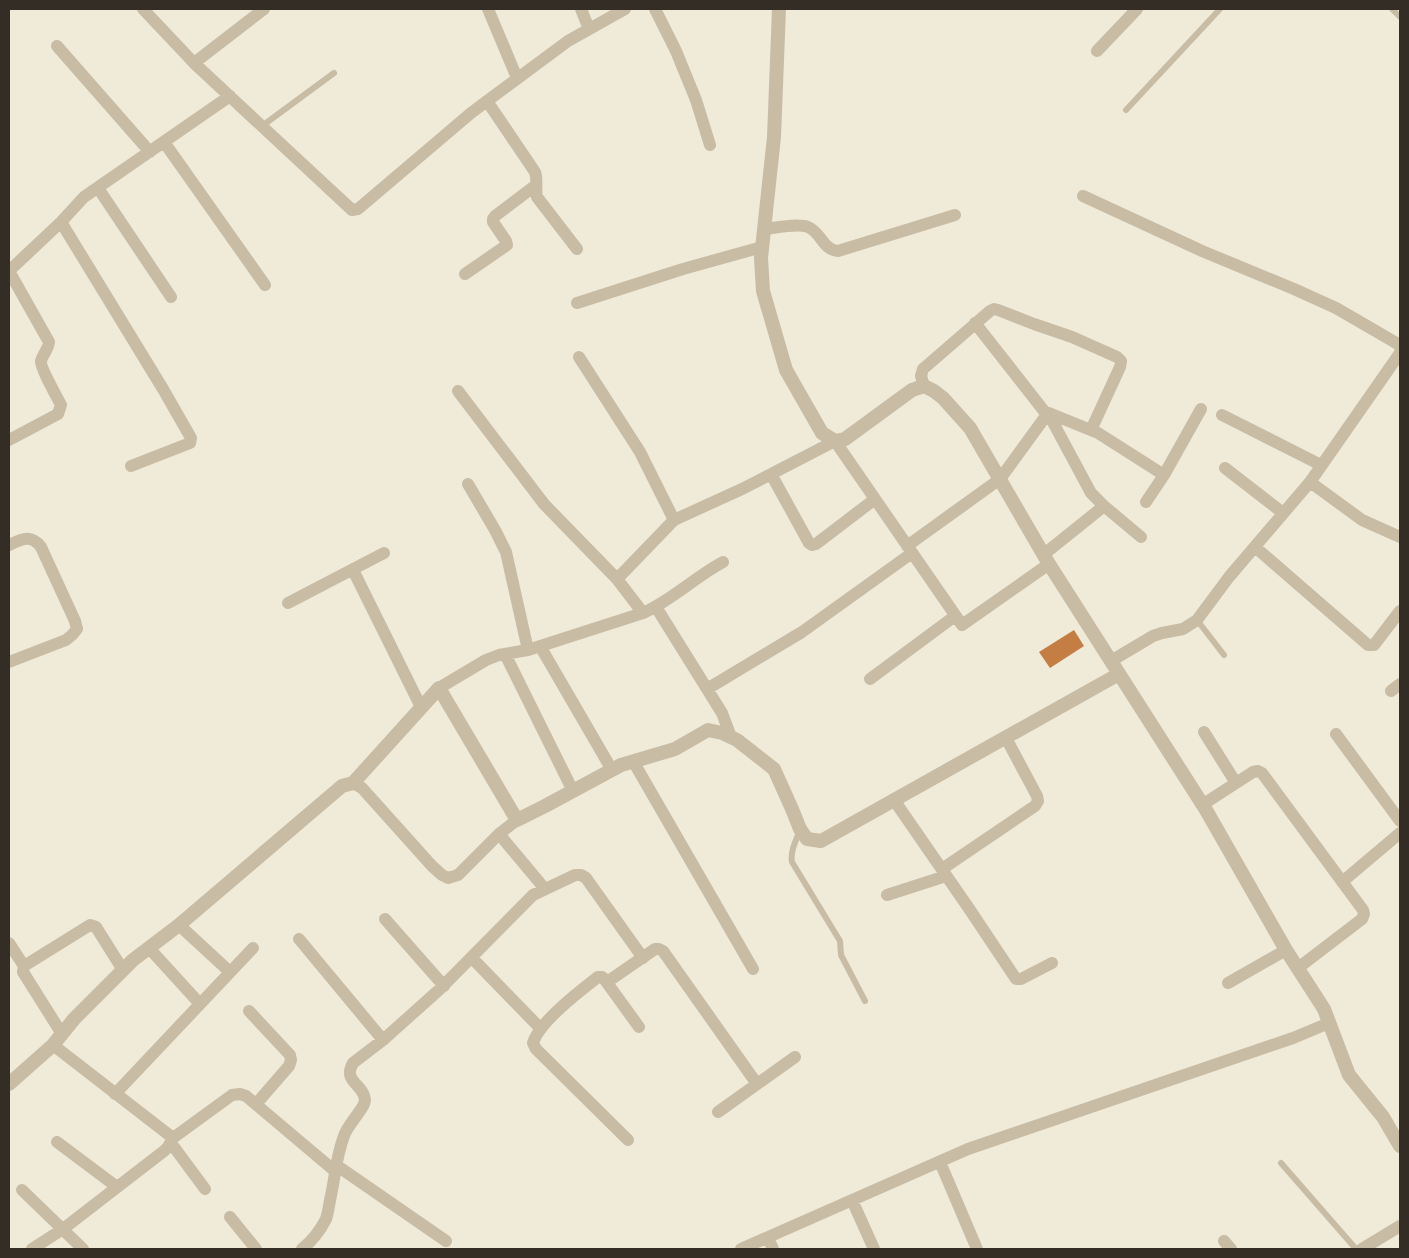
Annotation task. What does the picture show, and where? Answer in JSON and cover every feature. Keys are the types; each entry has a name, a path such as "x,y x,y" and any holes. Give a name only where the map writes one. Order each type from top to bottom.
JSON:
{"street":[{"path":"144,9 194,63 352,210 358,209 471,113 517,78 568,41 625,9"},
{"path":"194,63 264,9"},
{"path":"488,9 517,78"},
{"path":"581,9 589,29"},
{"path":"655,9 676,51 696,100 710,144"},
{"path":"779,9 774,137 761,258 763,292 786,370 822,432 835,441 962,626 1046,559 1104,506"},
{"path":"1097,51 1137,9"},
{"path":"57,46 150,152"},
{"path":"9,440 58,414 61,405 41,365 49,342 9,271 61,222 84,197 230,96"},
{"path":"487,101 535,172 537,197 577,249"},
{"path":"164,142 266,285"},
{"path":"465,274 507,245 493,219 536,185"},
{"path":"98,188 172,297"},
{"path":"1083,196 1202,251 1336,308 1398,344 1400,347"},
{"path":"764,229 803,225 815,232 827,247 833,251 838,251 955,215"},
{"path":"61,222 191,438 190,443 131,466"},
{"path":"577,303 683,269 762,247"},
{"path":"924,386 921,376 923,369 990,311 998,310 1072,337 1117,357 1121,361 1091,430"},
{"path":"975,324 1041,408 1048,413 1104,437 1164,475"},
{"path":"1111,661 1153,636 1183,629 1197,620 1229,578 1310,482 1400,353"},
{"path":"579,357 640,452 674,520"},
{"path":"617,579 674,520 742,490 835,441 845,439 912,390 924,386 934,391 943,398 970,428 1046,559 1202,805 1286,950 1324,1009 1348,1075 1383,1116 1400,1146"},
{"path":"458,392 544,504 617,579 643,613"},
{"path":"1146,502 1164,475 1201,410"},
{"path":"707,689 802,632 1000,479 1048,413"},
{"path":"1048,413 1091,493 1141,537"},
{"path":"1222,415 1321,465"},
{"path":"1225,468 1283,513"},
{"path":"771,474 809,543 812,545 816,544 875,499"},
{"path":"1310,482 1362,520 1400,537"},
{"path":"468,484 506,552 534,648 612,770"},
{"path":"9,545 19,540 36,540 41,547 77,628 66,640 9,662"},
{"path":"1255,547 1368,645 1374,645 1400,611"},
{"path":"288,603 384,553"},
{"path":"9,1084 53,1045 74,1019 133,960 180,925 342,786 354,783 439,688 486,660 534,648 643,613 656,607 723,562"},
{"path":"353,570 421,707"},
{"path":"656,607 722,713 731,737"},
{"path":"870,679 955,616"},
{"path":"505,654 573,791"},
{"path":"354,783 362,788 432,866 448,878 458,875 499,834 517,820 621,765 675,748 708,730 731,737 774,769 800,829 807,840 821,841 1119,674"},
{"path":"439,688 517,820"},
{"path":"1204,732 1236,783"},
{"path":"1336,734 1400,821"},
{"path":"887,895 944,873 1035,806 1038,801 1037,796 1006,738"},
{"path":"633,761 753,969"},
{"path":"1202,805 1253,772 1258,771 1262,773 1363,910 1362,919 1298,968"},
{"path":"894,800 1016,979 1021,979 1052,963"},
{"path":"1342,882 1400,833"},
{"path":"499,834 546,890"},
{"path":"302,1249 318,1233 327,1218 344,1134 351,1121 364,1106 365,1098 361,1090 351,1079 349,1074 350,1067 444,986 533,896 581,875 586,878 643,958"},
{"path":"385,919 444,986"},
{"path":"24,966 90,925 93,925 123,970"},
{"path":"180,925 230,972"},
{"path":"300,939 383,1040"},
{"path":"9,943 24,966 23,972 62,1034"},
{"path":"149,948 200,1004"},
{"path":"115,1094 253,948"},
{"path":"605,980 610,980 656,949 659,949 757,1084"},
{"path":"1228,983 1286,950"},
{"path":"472,958 541,1029"},
{"path":"628,1140 536,1050 533,1044 534,1038 541,1029 565,1003 598,977 602,977 605,980 639,1027"},
{"path":"249,1011 290,1055 291,1060 289,1066 256,1104"},
{"path":"741,1249 770,1243 852,1200 968,1149 1293,1038 1329,1023"},
{"path":"53,1045 172,1141 205,1189"},
{"path":"718,1112 795,1057"},
{"path":"32,1249 63,1230 164,1151 172,1141 232,1095 240,1094 246,1096 336,1168 446,1240"},
{"path":"57,1142 117,1187"},
{"path":"940,1162 977,1249"},
{"path":"22,1190 83,1249"},
{"path":"852,1200 874,1249"},
{"path":"230,1217 256,1249"},
{"path":"1362,1249 1400,1226"}],"lane":[{"path":"1126,110 1220,9"},
{"path":"1392,9 1400,17"},
{"path":"262,126 334,73"},
{"path":"1197,620 1224,655"},
{"path":"800,829 792,852 792,862 840,941 841,955 865,1001"},
{"path":"1281,1163 1356,1249"}],"building":[{"path":"1074,630 1084,646 1050,668 1039,652"}]}
